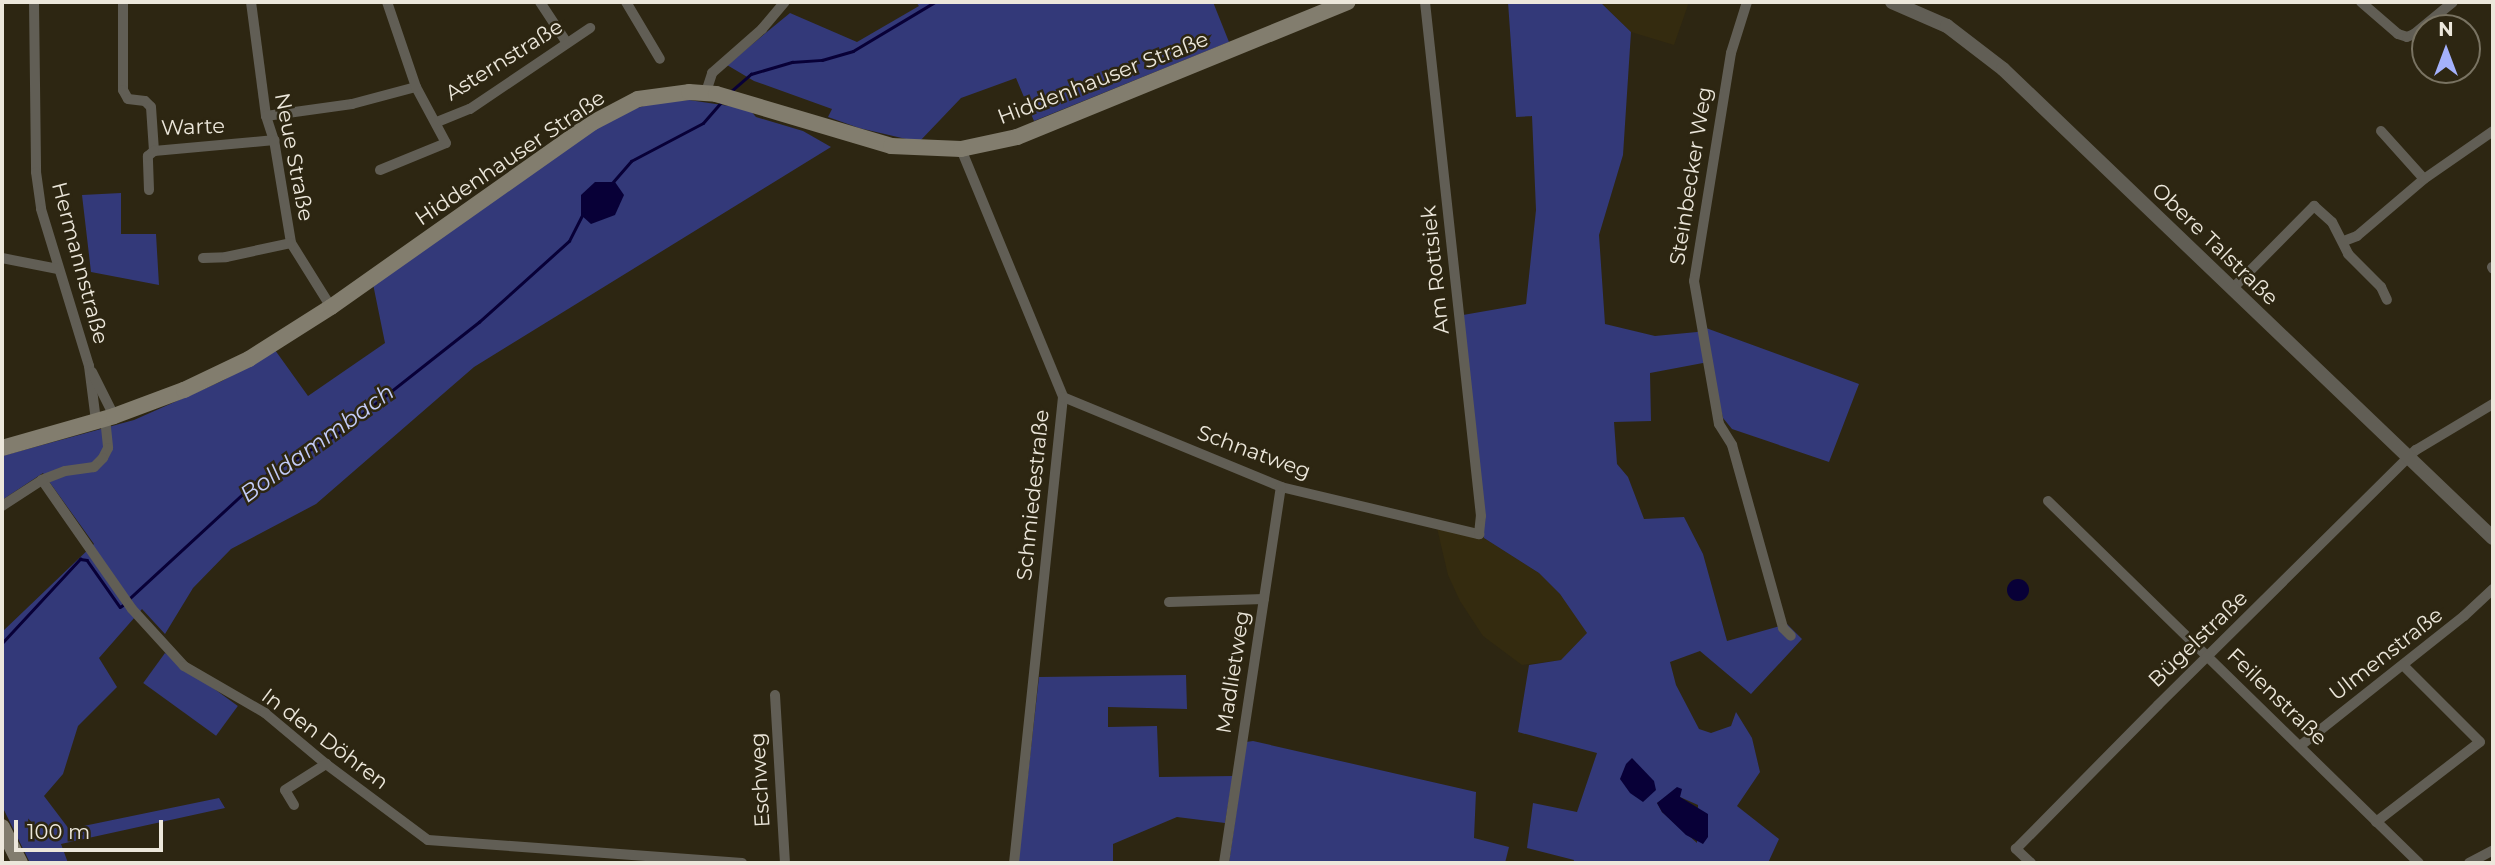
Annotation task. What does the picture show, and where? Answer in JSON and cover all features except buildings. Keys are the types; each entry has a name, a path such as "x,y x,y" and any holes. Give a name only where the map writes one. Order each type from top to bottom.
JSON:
{"main road":[{"name":"Hiddenhauser Straße","path":"2,448 105,418 184,390 249,359 331,307 604,116 647,97 718,94 891,146 961,149 1017,137 1348,2"},
{"path":"2,827 20,863"}],"street":[{"name":"Hermannstraße","path":"33,2 36,172 41,209 105,418"},
{"name":"Warte","path":"122,2 123,90 128,99 145,101 151,107 153,151 274,141"},
{"name":"Neue Straße","path":"251,2 266,116 274,141 290,243 331,307"},
{"path":"380,170 446,143 437,122 416,88 387,2"},
{"path":"540,2 566,43"},
{"path":"626,2 660,59"},
{"path":"718,94 712,73 762,29 785,2"},
{"name":"Am Rottsiek","path":"1425,2 1481,516 1479,534"},
{"name":"Steinbecker Weg","path":"1747,2 1731,53 1694,281 1719,424 1732,445 1783,628 1791,636"},
{"name":"Obere Talstraße","path":"1892,2 1947,26 2003,69 2493,538"},
{"path":"2361,2 2398,34 2407,37 2452,2"},
{"name":"Asternstraße","path":"437,122 470,109 590,28"},
{"path":"266,116 352,104 416,88"},
{"path":"2381,131 2424,179"},
{"path":"2344,242 2357,236 2424,179 2493,131"},
{"name":"Schmiedestraße","path":"961,149 1063,397 1014,863"},
{"path":"149,190 148,156 153,151"},
{"path":"2232,289 2314,206 2332,222 2348,254 2381,287 2387,300"},
{"path":"203,258 226,257 290,243"},
{"path":"2,258 58,269"},
{"name":"Hermannstraße","path":"89,366 105,418"},
{"name":"Schnatweg","path":"1063,397 1281,487 1479,534"},
{"name":"Bügelstraße","path":"2031,863 2016,849 2408,458 2493,404"},
{"path":"2,506 42,480 65,471 94,467 108,448 105,418"},
{"name":"In den Döhren","path":"42,480 129,605 184,666 265,713 326,764 428,840 595,858 742,863"},
{"name":"Madlietweg","path":"1224,863 1281,487"},
{"name":"Feilenstraße","path":"2048,501 2419,863"},
{"name":"Ulmenstraße","path":"2300,746 2403,665 2493,589"},
{"path":"1169,602 1264,599"},
{"path":"2376,821 2480,742 2403,665"},
{"name":"Eschweg","path":"775,695 785,863"},
{"path":"294,805 285,790 326,764"},
{"path":"2469,863 2493,850"}],"shaded area":[{"path":"916,2 1213,2 1229,42 1034,121 1016,78 961,98 919,142 859,128 828,117 832,109 754,81 727,65 790,13 857,42 919,6"},
{"path":"1508,2 1600,2 1631,32 1623,155 1599,235 1605,324 1655,336 1697,332 1706,328 1859,384 1829,462 1732,429 1723,418 1710,366 1703,363 1650,373 1651,421 1614,422 1617,464 1628,477 1644,519 1684,517 1703,554 1727,641 1787,624 1802,639 1751,694 1700,651 1670,662 1676,685 1699,729 1711,733 1731,726 1736,712 1752,738 1760,772 1737,806 1779,839 1768,863 1573,863 1574,860 1527,848 1533,803 1577,812 1597,753 1518,732 1529,665 1561,660 1587,633 1560,594 1539,573 1484,538 1463,315 1526,304 1536,210 1532,116 1516,117","holes":["1666,797 1680,797 1698,805 1697,843 1662,812 1657,803"]},
{"path":"1600,2 1689,2 1674,45 1631,32"},
{"path":"689,100 749,109 756,117 803,131 831,147 474,367 316,504 231,549 193,588 165,634 142,609 99,658 117,687 78,726 63,774 44,796 69,829 219,798 225,808 61,844 68,863 30,863 2,806 2,632 94,544 43,473 2,500 2,456 134,420 222,381 275,350 308,396 385,343 373,284 596,127 627,111 654,103"},
{"path":"595,182 615,182 624,195 615,215 591,224 581,215 581,195"},
{"path":"121,193 121,234 156,234 159,285 91,272 82,195"},
{"path":"1437,528 1484,538 1539,573 1560,594 1588,633 1561,660 1522,665 1483,636 1460,601 1448,575"},
{"path":"2018,579 2026,582 2029,590 2026,598 2018,601 2010,598 2007,590 2010,582"},
{"path":"165,653 238,706 216,736 143,683"},
{"path":"1186,675 1187,709 1108,707 1108,727 1157,726 1159,777 1233,776 1225,823 1177,817 1113,844 1113,863 1018,863 1039,677"},
{"path":"1253,741 1476,792 1474,838 1509,847 1505,863 1229,863 1246,742"},
{"path":"1632,758 1654,781 1656,790 1643,802 1630,793 1620,779 1626,764"},
{"path":"1677,787 1682,789 1680,797 1708,814 1708,837 1703,844 1686,835 1662,812 1657,803"}],"waterway":[{"path":"729,93 751,74 792,62 822,60 853,51 935,2"},
{"path":"612,183 631,161 703,123 722,101"},
{"name":"Bolldammbach","path":"130,598 258,480 337,434 479,322 569,241 583,213"},
{"name":"Bolldammbach","path":"2,643 80,559 87,560 120,607 123,605"}]}
